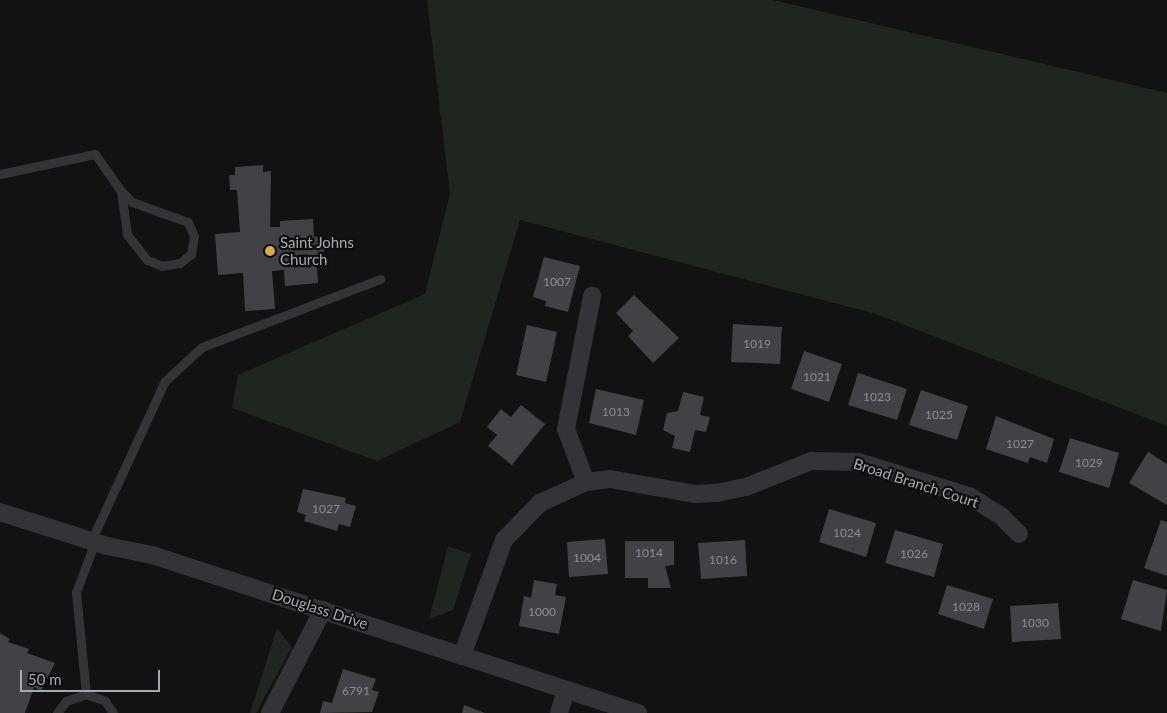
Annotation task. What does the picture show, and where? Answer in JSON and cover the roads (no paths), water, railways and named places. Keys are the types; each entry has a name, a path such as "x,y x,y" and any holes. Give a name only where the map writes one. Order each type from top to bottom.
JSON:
{"street":[{"path":"586,482 566,429 592,296"},
{"name":"Broad Branch Court","path":"462,656 504,540 540,503 586,482 610,479 695,494 717,493 746,487 812,462 859,462 968,496 1002,517 1019,534"},
{"name":"Douglass Drive","path":"0,512 93,542 152,555 638,713"},
{"path":"270,713 324,610"},
{"path":"559,713 566,690"}],"lane":[{"path":"0,174 95,154 121,192 132,202 188,222 194,236 191,254 180,263 162,266 146,260 127,234 121,192"},
{"path":"86,694 76,592 93,542 164,381 202,347 380,279"},
{"path":"58,713 66,701 86,694 105,701 113,713"}],"place":[{"name":"Saint Johns Church","path":"270,251"}]}
